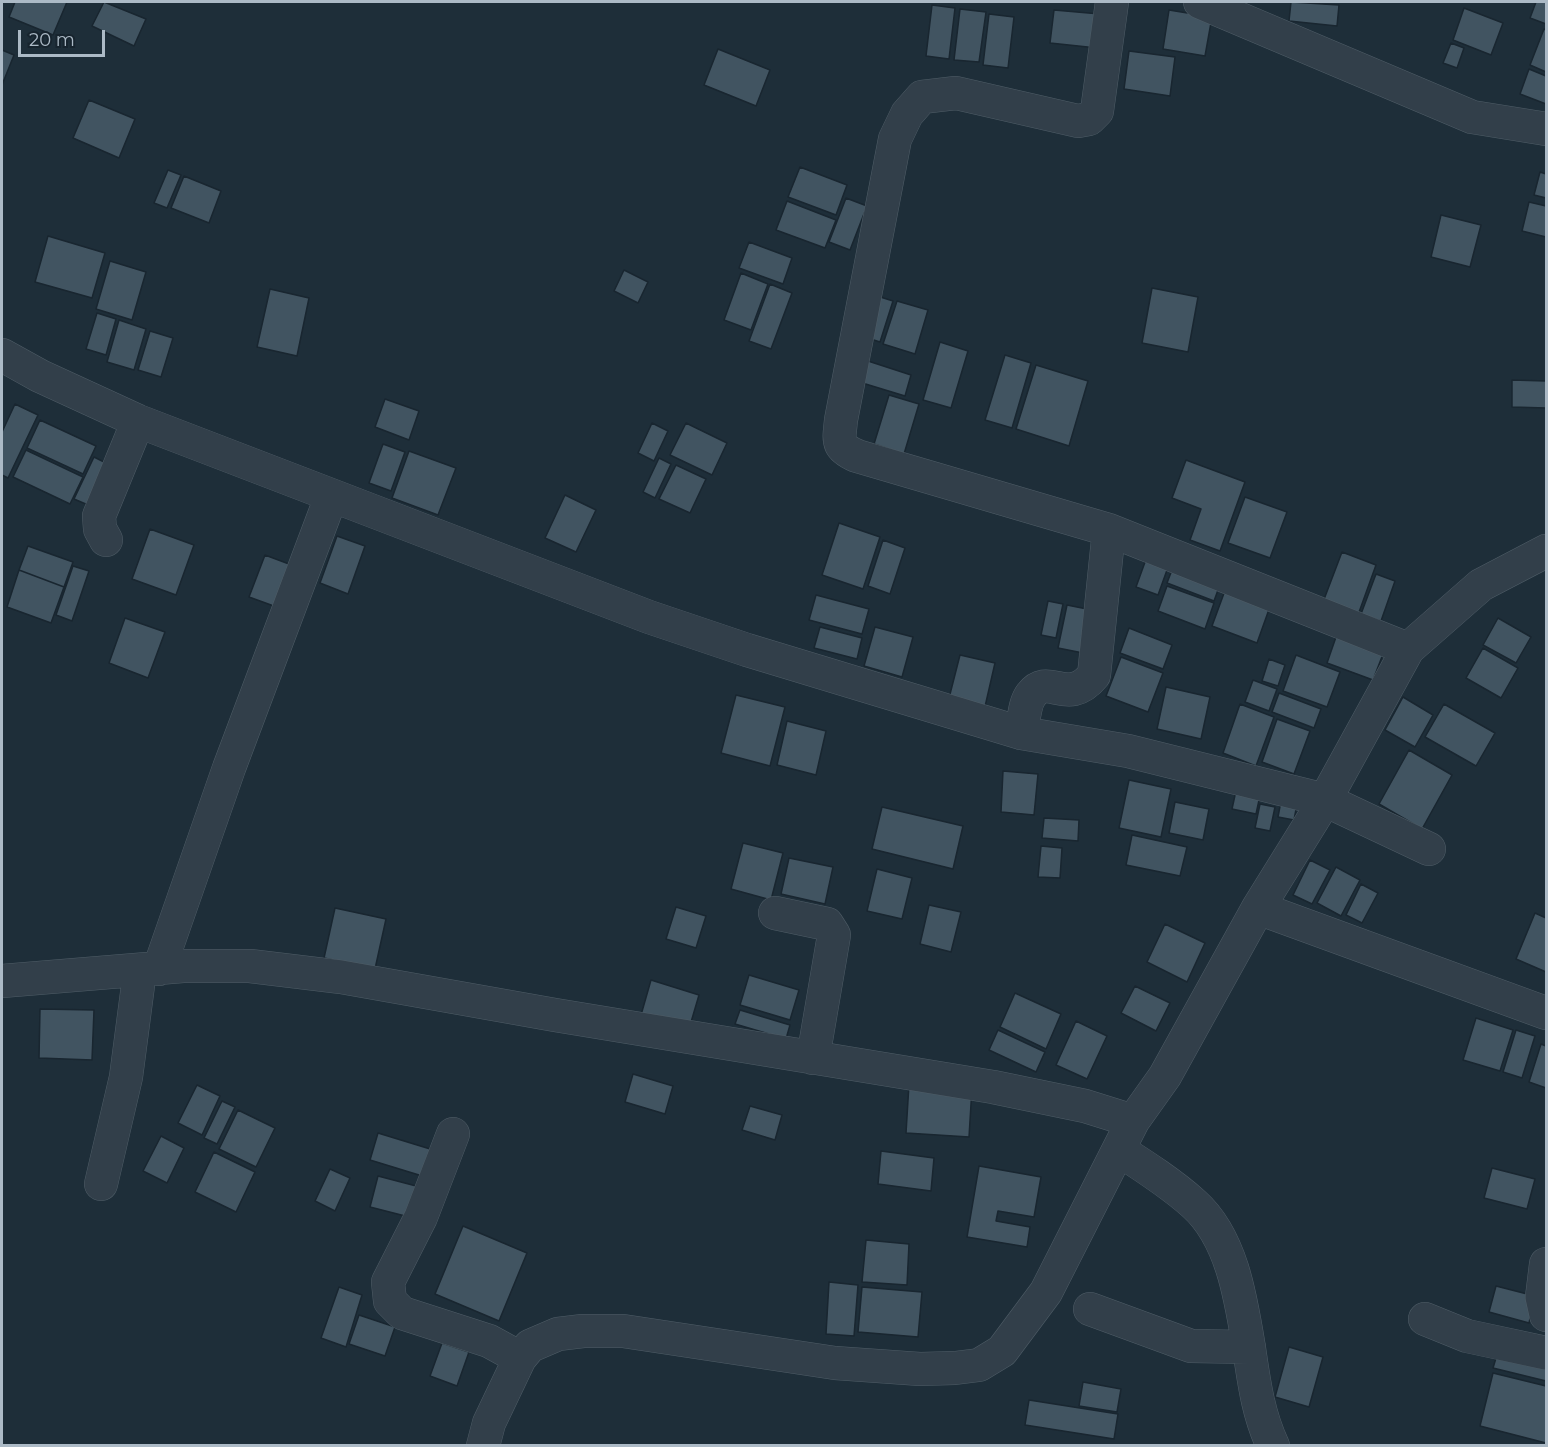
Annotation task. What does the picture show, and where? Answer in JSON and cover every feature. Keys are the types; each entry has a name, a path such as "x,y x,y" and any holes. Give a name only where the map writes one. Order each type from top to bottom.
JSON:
{"street":[{"path":"1112,2 1097,111 1089,119 1078,121 956,93 922,97 907,114 895,139 840,445 844,451 857,456 1109,531 1408,649"},
{"path":"1200,2 1472,117 1546,129"},
{"path":"2,355 40,376 138,421 331,497 660,621 747,650 1021,733 1128,752 1325,800 1429,849"},
{"path":"106,540 100,529 99,516 138,421"},
{"path":"101,1184 149,970 229,768 331,497"},
{"path":"1021,733 1030,696 1034,692 1047,685 1073,691 1085,686 1094,675 1109,531"},
{"path":"483,1446 489,1424 520,1358 530,1346 558,1334 583,1331 624,1331 835,1363 920,1369 979,1365 1002,1352 1046,1292 1133,1121 1165,1076 1258,908 1325,800 1408,649 1481,585 1546,551"},
{"path":"1258,908 1546,1013"},
{"path":"775,913 827,924 834,935 813,1058"},
{"path":"2,981 149,970 250,966 341,977 993,1087 1085,1106 1133,1121"},
{"path":"453,1134 421,1217 388,1282 390,1301 402,1312 489,1341 520,1358"},
{"path":"1119,1150 1194,1204 1212,1225 1229,1257 1258,1406 1273,1446"},
{"path":"1546,1264 1542,1297 1546,1315"},
{"path":"1090,1309 1191,1346 1248,1347"},
{"path":"1425,1318 1467,1336 1546,1353"}],"building":[{"path":"15,2 67,2 53,35 9,17"},
{"path":"104,2 146,19 134,46 92,26"},
{"path":"1291,2 1339,5 1337,26 1289,21"},
{"path":"1536,2 1546,2 1546,24 1530,18"},
{"path":"932,5 955,8 949,59 926,56"},
{"path":"1464,8 1503,23 1491,55 1453,40"},
{"path":"960,9 986,12 979,62 954,60"},
{"path":"1054,10 1100,14 1097,48 1050,43"},
{"path":"1169,10 1212,17 1205,56 1163,49"},
{"path":"989,14 1014,17 1008,68 983,65"},
{"path":"1544,29 1546,30 1546,72 1530,65"},
{"path":"1451,43 1464,48 1457,68 1443,63"},
{"path":"718,49 770,70 756,106 704,85"},
{"path":"2,50 14,55 2,85"},
{"path":"1129,51 1175,57 1170,96 1124,89"},
{"path":"1529,69 1546,76 1546,104 1520,94"},
{"path":"89,100 135,119 119,158 73,138"},
{"path":"800,167 847,185 836,215 788,197"},
{"path":"168,170 181,175 167,208 154,203"},
{"path":"1540,172 1546,174 1546,198 1534,195"},
{"path":"184,176 221,191 209,223 171,208"},
{"path":"846,198 867,206 850,250 829,242"},
{"path":"787,201 836,220 825,248 776,230"},
{"path":"1529,202 1546,206 1546,237 1522,231"},
{"path":"1441,215 1481,225 1470,267 1431,257"},
{"path":"48,236 105,253 92,298 35,282"},
{"path":"749,242 792,258 783,284 739,268"},
{"path":"110,261 146,272 132,320 96,309"},
{"path":"624,270 648,282 638,303 614,291"},
{"path":"741,273 768,284 751,330 724,320"},
{"path":"770,284 792,293 771,349 749,341"},
{"path":"1152,288 1198,297 1188,352 1142,343"},
{"path":"270,289 309,298 297,356 257,347"},
{"path":"871,294 893,301 880,342 858,335"},
{"path":"897,301 928,310 915,354 883,344"},
{"path":"97,313 116,319 106,355 86,349"},
{"path":"119,320 146,329 134,370 107,362"},
{"path":"150,331 173,338 161,377 138,370"},
{"path":"940,342 968,351 951,408 923,400"},
{"path":"1005,355 1031,363 1012,428 985,420"},
{"path":"865,360 911,375 905,396 859,382"},
{"path":"1036,365 1088,381 1069,446 1016,429"},
{"path":"1512,380 1546,381 1546,408 1512,407"},
{"path":"889,395 919,404 904,454 874,444"},
{"path":"385,399 419,411 409,440 375,427"},
{"path":"15,404 38,415 8,478 2,475 2,432"},
{"path":"40,420 96,446 83,474 27,448"},
{"path":"652,423 668,431 654,461 638,453"},
{"path":"686,423 727,443 712,475 670,455"},
{"path":"383,444 405,452 391,491 369,483"},
{"path":"26,450 83,477 70,504 13,477"},
{"path":"409,451 456,468 438,515 392,498"},
{"path":"94,457 114,467 95,508 74,499"},
{"path":"659,458 671,464 655,498 643,492"},
{"path":"1186,460 1245,482 1220,551 1190,540 1201,509 1172,498"},
{"path":"676,465 706,479 690,513 659,499"},
{"path":"565,495 596,510 576,552 545,538"},
{"path":"1245,497 1287,512 1270,558 1228,543"},
{"path":"839,523 880,537 863,589 822,575"},
{"path":"150,529 194,545 176,595 132,579"},
{"path":"337,536 365,546 348,594 320,583"},
{"path":"883,540 905,548 890,594 868,586"},
{"path":"28,546 73,562 64,587 19,570"},
{"path":"1149,551 1171,559 1158,595 1136,587"},
{"path":"1342,552 1376,565 1358,615 1323,602"},
{"path":"265,555 297,567 282,609 249,597"},
{"path":"1175,562 1222,579 1214,601 1167,583"},
{"path":"73,566 89,571 72,621 56,615"},
{"path":"19,570 64,587 51,623 7,607"},
{"path":"1376,574 1395,581 1381,621 1361,614"},
{"path":"1227,585 1272,601 1257,643 1212,626"},
{"path":"1167,586 1214,603 1205,629 1158,611"},
{"path":"816,595 869,609 862,634 809,620"},
{"path":"1048,601 1063,604 1056,638 1041,635"},
{"path":"1067,605 1097,611 1088,654 1058,648"},
{"path":"125,618 165,632 148,678 109,663"},
{"path":"1498,618 1531,637 1516,663 1483,645"},
{"path":"820,627 862,638 857,659 814,648"},
{"path":"875,627 913,637 902,677 864,666"},
{"path":"1129,628 1172,645 1163,669 1120,653"},
{"path":"1336,637 1383,654 1373,680 1327,663"},
{"path":"1483,648 1518,668 1501,698 1466,678"},
{"path":"960,655 995,663 984,711 948,702"},
{"path":"1296,655 1340,672 1327,707 1283,691"},
{"path":"1121,657 1163,673 1148,712 1106,696"},
{"path":"1269,659 1285,665 1278,686 1262,681"},
{"path":"1253,680 1277,689 1269,711 1245,702"},
{"path":"1166,687 1210,697 1201,739 1157,729"},
{"path":"1279,693 1321,709 1314,728 1272,712"},
{"path":"736,695 785,707 770,766 721,753"},
{"path":"1403,697 1433,715 1415,747 1385,730"},
{"path":"1240,704 1274,717 1256,766 1223,753"},
{"path":"1444,704 1495,733 1476,766 1425,737"},
{"path":"1277,719 1310,731 1294,774 1262,762"},
{"path":"787,721 826,731 816,775 777,765"},
{"path":"1409,750 1452,775 1422,829 1379,804"},
{"path":"1003,771 1038,774 1034,815 1001,812"},
{"path":"1129,780 1171,789 1161,837 1119,828"},
{"path":"1237,786 1261,791 1256,814 1232,809"},
{"path":"1281,801 1297,804 1294,820 1278,817"},
{"path":"1175,802 1209,809 1203,840 1169,833"},
{"path":"1260,804 1275,807 1270,831 1255,828"},
{"path":"882,807 963,826 953,869 872,849"},
{"path":"1044,818 1079,820 1078,841 1042,838"},
{"path":"1132,835 1187,847 1180,876 1126,865"},
{"path":"743,843 783,853 771,900 731,889"},
{"path":"1041,846 1062,848 1060,878 1038,877"},
{"path":"789,858 833,867 825,904 781,894"},
{"path":"1310,860 1330,870 1312,904 1293,895"},
{"path":"1336,867 1360,880 1341,916 1317,903"},
{"path":"877,869 912,878 902,919 867,911"},
{"path":"1361,884 1378,893 1362,923 1346,915"},
{"path":"929,905 961,912 951,952 920,944"},
{"path":"676,907 706,916 696,948 666,939"},
{"path":"335,908 386,919 375,969 324,958"},
{"path":"1535,913 1546,918 1546,972 1516,959"},
{"path":"1165,924 1205,943 1187,982 1147,962"},
{"path":"749,975 799,990 790,1020 740,1005"},
{"path":"651,980 699,995 689,1029 641,1015"},
{"path":"1135,986 1170,1003 1156,1031 1121,1013"},
{"path":"1015,993 1061,1014 1046,1049 1000,1027"},
{"path":"40,1009 94,1010 92,1060 39,1058"},
{"path":"740,1010 790,1025 786,1039 735,1024"},
{"path":"1476,1018 1513,1030 1500,1071 1463,1060"},
{"path":"1076,1021 1107,1036 1087,1079 1056,1065"},
{"path":"998,1030 1045,1052 1036,1072 989,1050"},
{"path":"1516,1030 1535,1036 1522,1078 1503,1072"},
{"path":"1541,1044 1546,1046 1546,1088 1529,1082"},
{"path":"633,1074 673,1086 665,1114 625,1102"},
{"path":"909,1084 972,1088 969,1137 906,1133"},
{"path":"197,1085 220,1096 202,1135 178,1123"},
{"path":"222,1101 235,1107 217,1144 204,1138"},
{"path":"750,1106 782,1115 775,1140 742,1130"},
{"path":"238,1110 275,1128 256,1167 219,1149"},
{"path":"378,1133 440,1152 432,1179 370,1160"},
{"path":"161,1136 184,1148 167,1183 143,1171"},
{"path":"881,1151 934,1158 931,1191 878,1184"},
{"path":"214,1152 255,1172 236,1212 195,1192"},
{"path":"979,1166 1041,1177 1034,1217 998,1211 996,1221 1030,1227 1027,1247 967,1237"},
{"path":"1492,1168 1535,1179 1527,1209 1484,1198"},
{"path":"330,1169 350,1178 335,1211 315,1201"},
{"path":"378,1176 420,1187 413,1218 370,1207"},
{"path":"463,1226 527,1253 499,1321 435,1294"},
{"path":"866,1240 909,1244 907,1285 862,1282"},
{"path":"829,1282 858,1285 854,1336 826,1334"},
{"path":"1496,1286 1535,1296 1529,1323 1489,1312"},
{"path":"339,1287 362,1295 346,1347 321,1338"},
{"path":"862,1287 922,1292 918,1337 858,1332"},
{"path":"359,1315 395,1327 385,1356 349,1344"},
{"path":"442,1343 469,1352 457,1386 430,1376"},
{"path":"1289,1347 1323,1357 1309,1407 1275,1397"},
{"path":"1499,1348 1546,1360 1546,1381 1493,1368"},
{"path":"1493,1373 1546,1386 1546,1443 1480,1426"},
{"path":"1083,1382 1121,1389 1117,1412 1079,1406"},
{"path":"1029,1400 1118,1414 1114,1439 1025,1425"}]}
